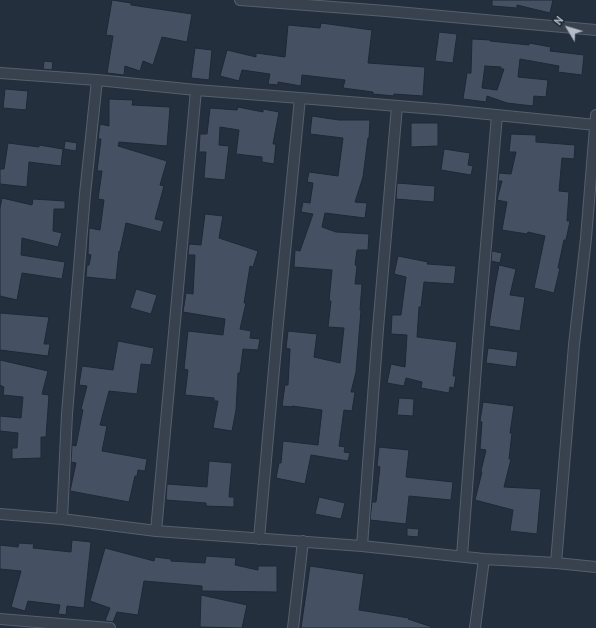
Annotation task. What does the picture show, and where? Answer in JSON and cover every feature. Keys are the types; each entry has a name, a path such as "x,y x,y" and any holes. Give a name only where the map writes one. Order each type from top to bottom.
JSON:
{"street":[{"path":"240,0 386,10 596,30"},
{"path":"0,73 596,122 586,238 574,345 556,563"},
{"path":"62,519 67,414 76,296 97,80"},
{"path":"156,531 196,90"},
{"path":"259,539 300,98"},
{"path":"362,546 378,329 397,106"},
{"path":"462,556 497,115"},
{"path":"0,514 62,519 156,531 362,546 484,559 596,567"},
{"path":"293,628 303,542"},
{"path":"475,628 484,559"},
{"path":"0,619 110,628"}],"building":[{"path":"112,0 131,3 131,5 192,14 187,42 162,37 153,65 143,61 140,71 125,66 124,75 107,73 113,36 106,35"},
{"path":"492,0 553,0 550,13 517,5 517,8 492,6"},
{"path":"321,23 372,30 368,63 425,67 423,96 373,94 373,92 343,88 345,80 302,75 301,86 278,82 278,85 268,84 270,74 242,70 239,81 220,76 227,50 256,57 256,53 285,57 288,25 320,28"},
{"path":"439,32 457,34 453,63 435,61"},
{"path":"472,39 529,45 529,43 551,47 550,51 584,55 582,75 558,72 559,66 520,59 518,77 548,80 546,97 534,96 533,106 507,103 487,96 486,102 463,99 467,73 471,73","holes":["485,66 501,67 501,69 504,69 497,90 482,88"]},
{"path":"195,48 212,50 209,80 191,78"},
{"path":"44,61 53,62 52,70 43,69"},
{"path":"5,89 28,91 26,110 3,108"},
{"path":"109,99 133,100 132,105 170,107 167,146 119,142 118,146 167,161 160,185 164,186 155,219 164,221 161,232 126,223 119,251 116,280 86,277 87,265 89,265 91,255 88,254 89,228 100,230 104,200 98,199 102,171 97,171 101,139 98,139 100,124 109,126"},
{"path":"238,107 263,112 263,109 279,112 273,144 276,144 274,164 262,162 262,157 236,154 239,130 220,127 219,145 229,146 225,180 204,178 206,152 199,152 200,134 207,134 210,108 237,110"},
{"path":"312,116 339,120 370,120 369,138 363,177 355,202 367,203 365,218 325,213 322,227 336,232 369,234 368,250 357,250 355,265 357,266 355,284 362,284 356,372 351,392 355,392 352,411 344,410 339,446 345,447 344,452 350,453 348,461 311,455 305,484 276,478 279,463 281,463 283,441 318,445 322,410 282,406 285,385 288,385 290,349 286,348 288,331 317,334 314,357 340,363 344,328 328,327 332,270 294,267 295,250 300,251 313,214 301,212 303,202 310,203 313,183 307,182 309,172 338,176 343,138 310,134"},
{"path":"411,123 438,123 438,146 411,147"},
{"path":"511,134 536,135 536,142 575,145 574,159 562,158 559,191 569,192 567,221 570,221 566,240 564,240 558,268 560,268 554,293 534,288 545,236 528,232 527,234 502,230 507,202 497,200 502,181 498,181 499,173 511,174 516,152 509,152"},
{"path":"65,141 77,143 76,151 64,149"},
{"path":"8,143 39,147 39,145 63,149 61,166 29,162 27,187 0,184 0,169 4,169"},
{"path":"444,149 470,153 468,165 473,166 471,175 441,170"},
{"path":"397,183 435,186 434,202 396,199"},
{"path":"2,198 32,205 33,199 65,201 65,209 54,209 53,231 62,233 58,247 22,238 21,255 65,262 62,279 22,273 17,300 0,296 0,208"},
{"path":"205,214 223,216 219,238 258,251 253,267 250,266 244,303 246,303 240,329 251,331 250,338 260,339 258,350 243,349 240,373 238,373 236,410 232,431 213,428 218,401 214,401 214,398 185,395 188,370 184,369 188,331 223,335 225,319 183,312 186,293 193,294 195,255 188,255 189,244 201,245"},
{"path":"492,251 502,253 500,263 491,261"},
{"path":"398,256 428,262 427,264 456,266 454,284 424,282 421,307 419,307 417,337 457,342 453,376 456,376 454,388 450,387 449,393 421,388 422,382 406,378 404,386 387,383 391,364 405,367 407,335 391,334 392,315 401,315 406,277 394,274"},
{"path":"499,265 516,269 510,295 525,297 520,331 489,326"},
{"path":"136,289 157,295 151,314 130,308"},
{"path":"0,313 49,317 44,344 50,344 48,356 0,350"},
{"path":"118,341 154,348 151,365 141,364 137,394 109,391 100,425 107,426 102,451 147,459 145,471 138,470 137,476 135,476 129,502 70,491 76,463 71,462 72,445 76,446 83,410 81,409 87,386 79,385 82,366 113,370"},
{"path":"488,348 518,352 516,367 486,363"},
{"path":"0,360 48,371 42,394 49,395 46,437 41,437 41,458 12,459 12,448 17,448 18,433 0,431 0,416 21,418 23,397 3,395 4,387 0,385"},
{"path":"399,398 414,399 413,416 397,415"},
{"path":"483,402 514,406 510,433 512,433 509,459 511,459 504,487 541,489 537,534 510,531 513,510 475,500 486,450 480,449 482,422 480,421"},
{"path":"379,447 409,450 406,477 453,482 451,500 409,496 406,524 370,520 372,502 376,502 380,467 377,466"},
{"path":"209,461 232,463 229,497 234,497 234,507 206,506 206,503 166,500 167,484 207,487"},
{"path":"319,497 345,503 341,519 315,514"},
{"path":"407,528 419,529 418,537 407,536"},
{"path":"72,540 91,542 84,608 67,606 66,615 58,614 60,605 28,601 25,611 11,607 21,571 0,569 0,545 18,547 19,543 34,544 33,548 71,552"},
{"path":"105,548 154,561 155,557 171,559 171,561 205,563 206,556 236,558 235,565 258,570 258,566 277,566 277,592 202,591 202,586 144,581 138,615 117,612 113,622 105,621 110,608 90,601"},
{"path":"310,566 364,574 359,610 409,618 408,619 432,628 301,628"},
{"path":"201,595 247,605 242,628 200,627"}]}
